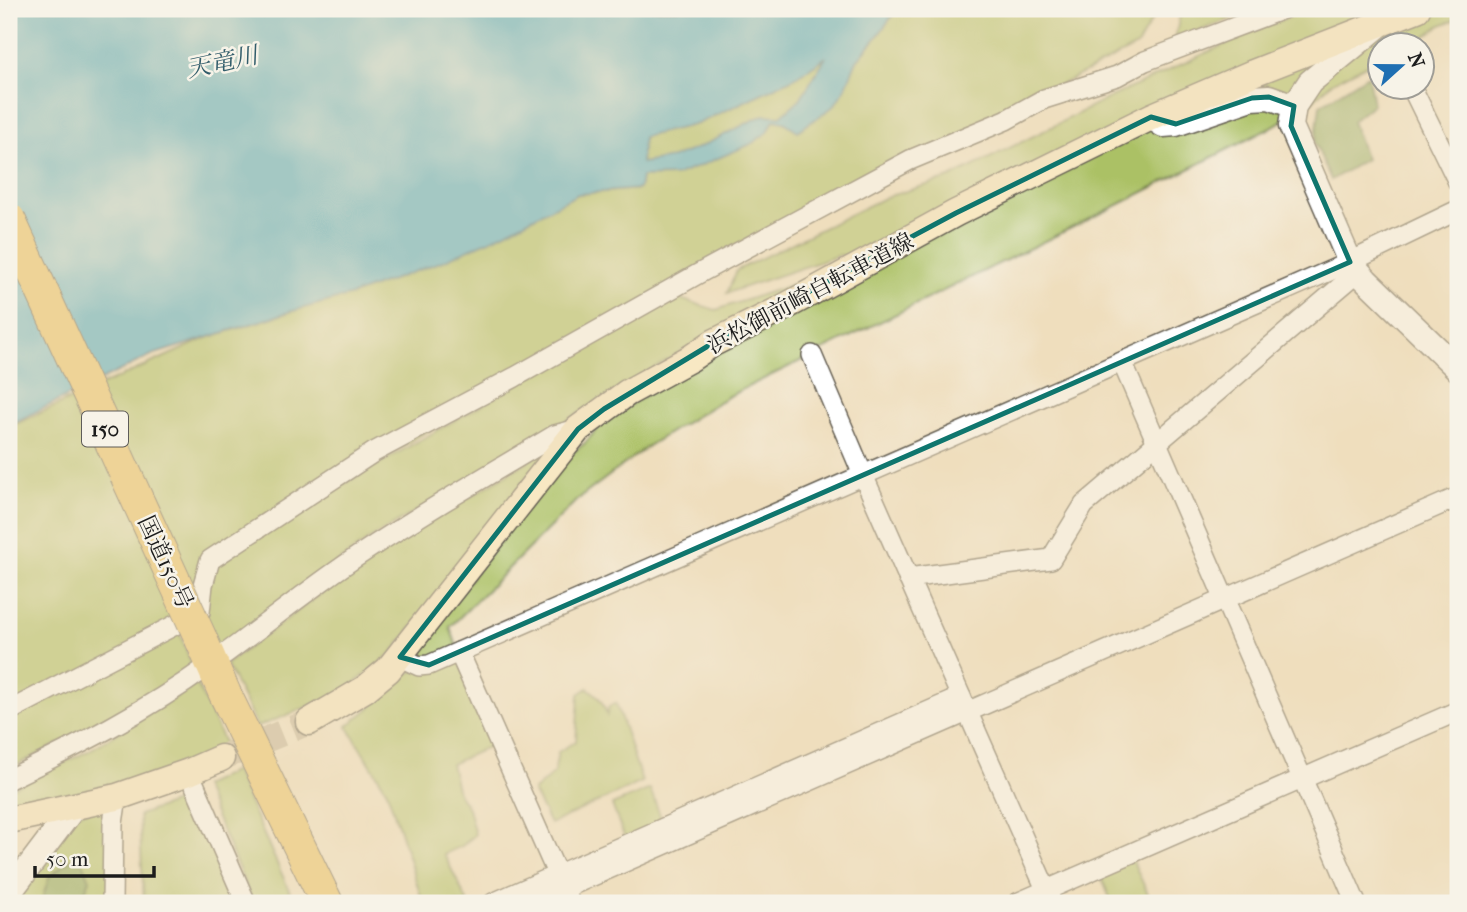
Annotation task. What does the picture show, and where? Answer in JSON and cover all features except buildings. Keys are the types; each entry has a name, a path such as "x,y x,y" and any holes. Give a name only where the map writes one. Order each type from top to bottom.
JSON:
{"highway":[{"name":"国道150号","path":"9,219 206,651 327,903"}],"main road":[{"name":"浜松御前崎自転車道線","path":"309,722 365,689 388,670 578,429 627,393 956,213 1151,117 1253,73 1417,9"},
{"path":"9,820 117,797 221,758"}],"street":[{"path":"9,711 200,612 203,585 210,560 374,452 910,160 1006,120 1044,99 1117,76 1146,61 1283,9"},
{"path":"1383,22 1310,82 1294,106 1291,125 1354,267 1454,359"},
{"path":"1151,117 1163,125 1176,124 1261,97 1269,97 1294,106"},
{"path":"1419,102 1458,182"},
{"path":"400,657 419,666 429,665 1122,362 1354,267 1458,210"},
{"path":"908,578 1051,559 1084,505 1354,267"},
{"path":"812,355 1050,897"},
{"path":"1122,362 1356,903"},
{"path":"9,779 133,716 206,651 419,516 555,435 578,429"},
{"path":"531,903 564,889 665,828 1224,598 1458,496"},
{"path":"459,652 564,889"},
{"path":"1017,903 1050,897 1458,712"},
{"path":"189,772 246,903"},
{"path":"112,903 113,823 117,797"},
{"path":"9,893 75,806"},
{"path":"493,903 564,889"}],"highlighted area":[{"path":"1269,97 1294,106 1291,126 1350,262 429,665 400,657 578,429 604,409 713,343 956,213 1151,117 1176,124 1252,98"}],"green space":[{"path":"901,9 1158,9 1137,46 885,174 731,248 260,532 671,296 716,310 821,275 684,350 370,539 216,650 177,626 193,668 94,726 9,769 9,427 207,338 397,278 578,194 639,189 643,136 697,124 796,77 827,56 857,60 895,12"},
{"path":"1181,9 1257,9 1175,40"},
{"path":"1310,9 1458,9 1458,19 1431,32 1366,32 1366,65 1331,83 1310,104 1268,129 727,397 648,446 577,500 450,627 499,742 451,764 458,793 468,808 475,835 462,846 444,854 468,903 423,903 387,791 347,726 388,693 406,674 429,665 419,644 565,458 585,443 602,423 856,258 840,255 727,293 737,270 886,197 950,178 1107,99 1251,32"},
{"path":"1366,76 1366,102 1373,104 1352,121 1366,159 1331,180 1315,143 1320,105"},
{"path":"551,447 393,652 343,693 257,727 226,664 365,561"},
{"path":"197,684 227,749 133,782 9,808 9,789 88,751"},
{"path":"588,688 600,700 607,715 609,706 616,703 642,782 550,824 533,791 554,773 558,752 576,741 579,694"},
{"path":"235,771 295,903 253,903 203,786"},
{"path":"650,789 665,828 627,844 612,805"},
{"path":"190,797 238,903 144,903 139,815"},
{"path":"116,804 113,903 9,903 68,815"},
{"path":"71,859 83,862 90,880 85,891 71,903 41,903 49,877"},
{"path":"1132,859 1152,903 1112,903 1100,874"}],"water":[{"name":"天竜川","path":"9,9 900,9 857,60 845,89 834,106 798,131 784,122 774,120 768,132 751,144 675,176 641,177 639,189 578,194 445,260 352,295 152,355 9,425","holes":["826,57 800,99 781,116 763,115 700,147 672,158 641,163 643,137 697,124 796,77"]}],"tunnel":[{"path":"221,758 309,722"}]}
